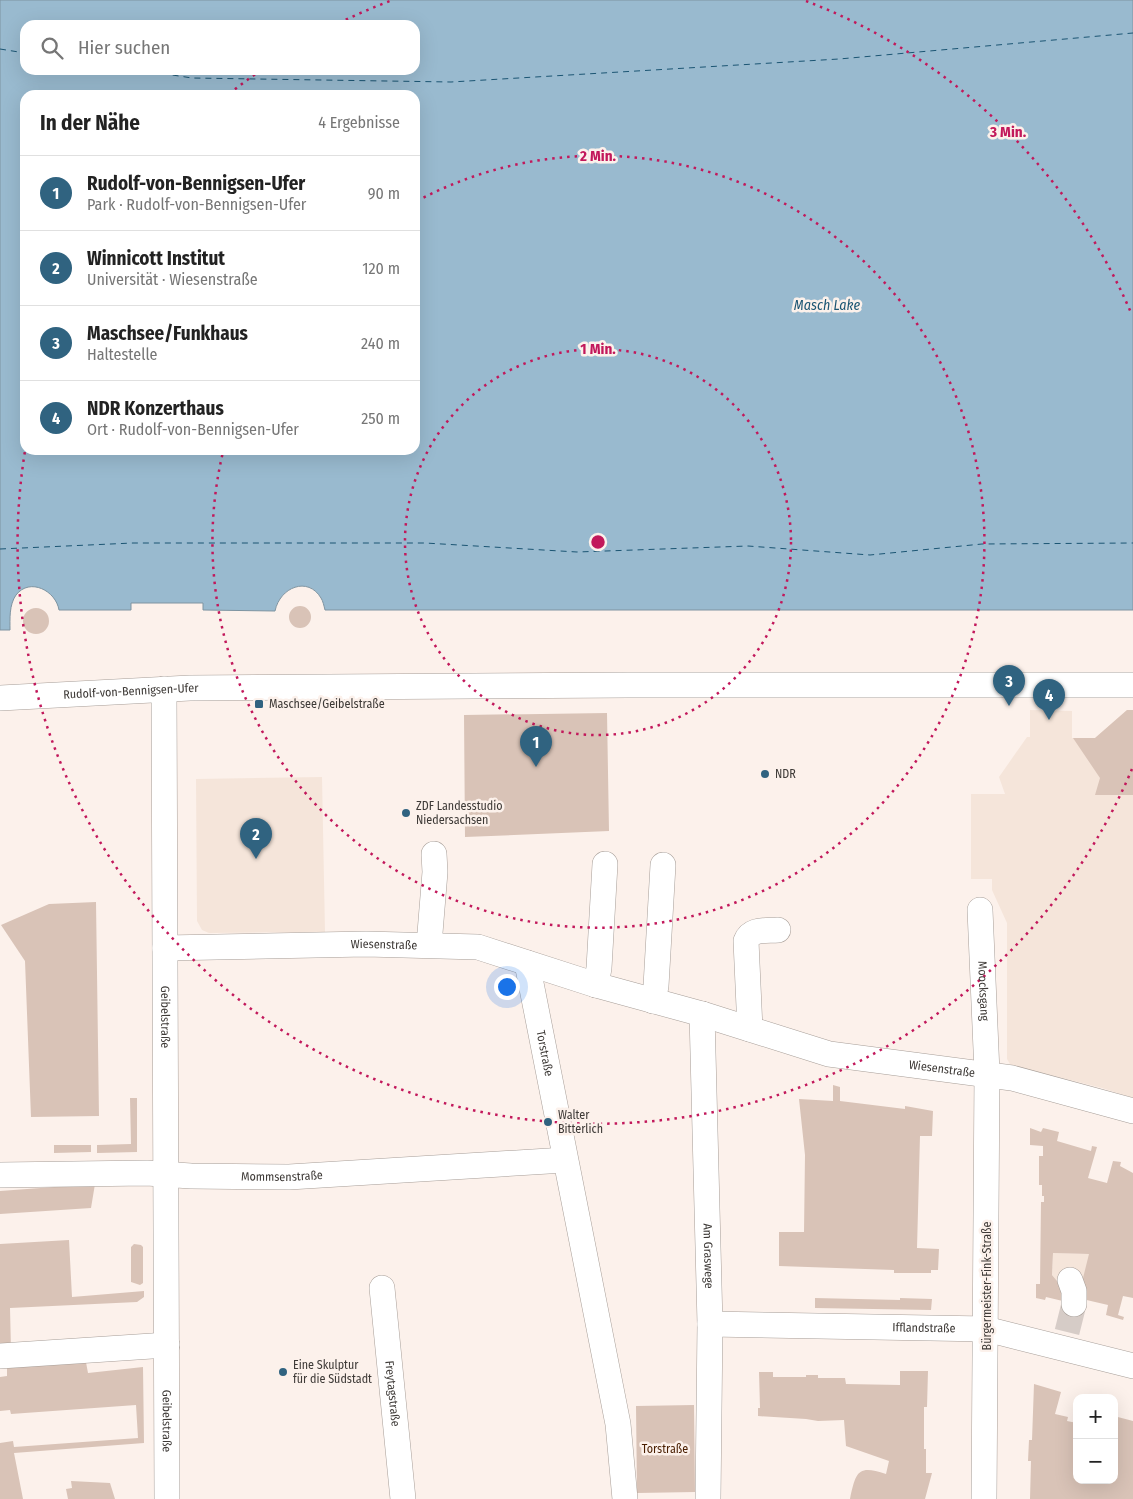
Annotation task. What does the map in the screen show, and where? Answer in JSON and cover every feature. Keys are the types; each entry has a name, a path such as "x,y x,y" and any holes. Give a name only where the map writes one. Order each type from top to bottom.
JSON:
{"street":[{"name":"Rudolf-von-Bennigsen-Ufer","path":"0,698 164,689 628,685 1133,685"},
{"name":"Geibelstraße","path":"164,689 167,1499"},
{"path":"429,946 435,872 434,854"},
{"path":"596,985 599,968 606,864"},
{"path":"653,1001 656,986 663,865"},
{"name":"Moocksgang","path":"980,910 988,1073"},
{"path":"750,1029 746,941 748,935 752,932 778,930"},
{"name":"Wiesenstraße","path":"165,948 366,944 478,947 596,985 702,1014 829,1054 988,1073 1133,1111"},
{"name":"Torstraße","path":"527,963 618,1424 625,1499"},
{"name":"Am Graswege","path":"702,1014 710,1324 708,1499"},
{"name":"Bürgermeister-Fink-Straße","path":"984,1499 988,1073"},
{"name":"Mommsenstraße","path":"0,1175 147,1173 191,1176 289,1177 565,1160"},
{"name":"Freytagstraße","path":"382,1288 403,1499"},
{"name":"Ifflandstraße","path":"710,1324 986,1328 1064,1340 1133,1366"},
{"path":"0,1356 167,1345"}],"shaded area":[{"path":"1030,710 1072,711 1072,738 1095,738 1127,710 1133,710 1133,1098 1102,1088 1014,1066 1007,1059 1007,923 992,890 992,879 971,879 971,794 1005,794 999,777 1027,737 1030,737"},
{"path":"322,777 325,932 209,933 202,930 197,921 196,779"},
{"path":"1053,1253 1090,1254 1076,1304 1052,1275"}],"green space":[{"path":"300,606 308,609 311,617 308,625 300,628 292,625 289,617 292,609"},
{"path":"36,608 45,612 49,621 45,630 36,634 27,630 23,621 27,612"},
{"path":"1127,710 1133,710 1133,795 1095,795 1100,778 1073,738 1095,738"},
{"path":"607,713 609,831 465,837 464,715"},
{"path":"96,902 99,1116 31,1117 25,961 1,925 49,904"},
{"path":"833,1085 840,1087 840,1101 905,1109 905,1106 933,1111 932,1136 920,1136 917,1248 939,1249 938,1270 931,1270 931,1273 894,1273 894,1270 779,1266 779,1232 804,1232 805,1155 799,1099 833,1101"},
{"path":"130,1098 137,1098 137,1152 97,1153 97,1145 131,1144"},
{"path":"1030,1128 1041,1132 1043,1128 1059,1132 1057,1141 1091,1151 1092,1146 1097,1147 1088,1178 1107,1183 1113,1161 1121,1162 1120,1166 1133,1173 1133,1298 1123,1296 1118,1315 1124,1317 1123,1320 1106,1315 1108,1305 1078,1298 1089,1254 1053,1253 1052,1275 1068,1294 1071,1303 1046,1297 1045,1300 1036,1298 1036,1284 1040,1284 1041,1202 1044,1202 1042,1185 1039,1185 1039,1156 1043,1156 1043,1146 1030,1145"},
{"path":"54,1145 91,1145 91,1152 54,1153"},
{"path":"95,1184 91,1208 0,1214 0,1191"},
{"path":"69,1240 72,1297 144,1291 144,1297 137,1302 10,1308 11,1351 0,1352 0,1244"},
{"path":"134,1244 143,1247 143,1283 140,1285 131,1282 131,1247"},
{"path":"815,1298 932,1299 931,1310 815,1308"},
{"path":"85,1357 88,1373 143,1367 144,1443 14,1453 23,1499 0,1499 0,1443 13,1441 14,1447 138,1438 136,1405 11,1414 10,1410 0,1411 0,1377 7,1376 7,1360"},
{"path":"900,1371 928,1371 927,1407 924,1407 924,1449 926,1449 926,1473 932,1473 925,1499 850,1499 854,1482 860,1473 869,1470 886,1474 889,1461 846,1446 844,1420 818,1421 758,1416 758,1408 760,1408 759,1372 773,1372 773,1377 818,1375 818,1378 845,1378 846,1384 900,1385"},
{"path":"1034,1384 1061,1392 1055,1414 1068,1417 1067,1421 1073,1422 1073,1484 1118,1484 1118,1417 1133,1421 1133,1499 1030,1499 1031,1461 1028,1461 1029,1440 1032,1440"},
{"name":"Torstraße","path":"694,1405 695,1492 637,1493 636,1406"},
{"path":"71,1481 110,1483 115,1499 68,1499 66,1489 72,1488"}],"water":[{"name":"Masch Lake","path":"0,0 1133,0 1133,610 325,610 322,599 315,591 309,587 302,586 295,587 282,596 275,611 203,610 203,603 131,603 131,610 59,610 57,603 48,592 35,587 28,587 16,595 14,599 11,608 10,630 0,630"}],"ferry route":[{"path":"172,75 192,78 451,82 839,59 1133,33"},
{"path":"0,49 20,52"},
{"path":"0,549 133,543 425,543 577,552 748,546 870,555 982,544 1133,543"}],"tunnel":[{"path":"1067,1332 1074,1304"}],"place":[{"name":"Maschsee/Geibelstraße","path":"259,704"},
{"name":"Maschsee/Funkhaus","path":"1009,706"},
{"name":"NDR Konzerthaus","path":"1049,720"},
{"name":"Rudolf-von-Bennigsen-Ufer","path":"536,767"},
{"name":"NDR","path":"765,774"},
{"name":"ZDF Landesstudio Niedersachsen","path":"406,813"},
{"name":"Winnicott Institut","path":"256,859"},
{"name":"Walter Bitterlich","path":"548,1122"},
{"name":"Eine Skulptur für die Südstadt","path":"283,1372"}]}
